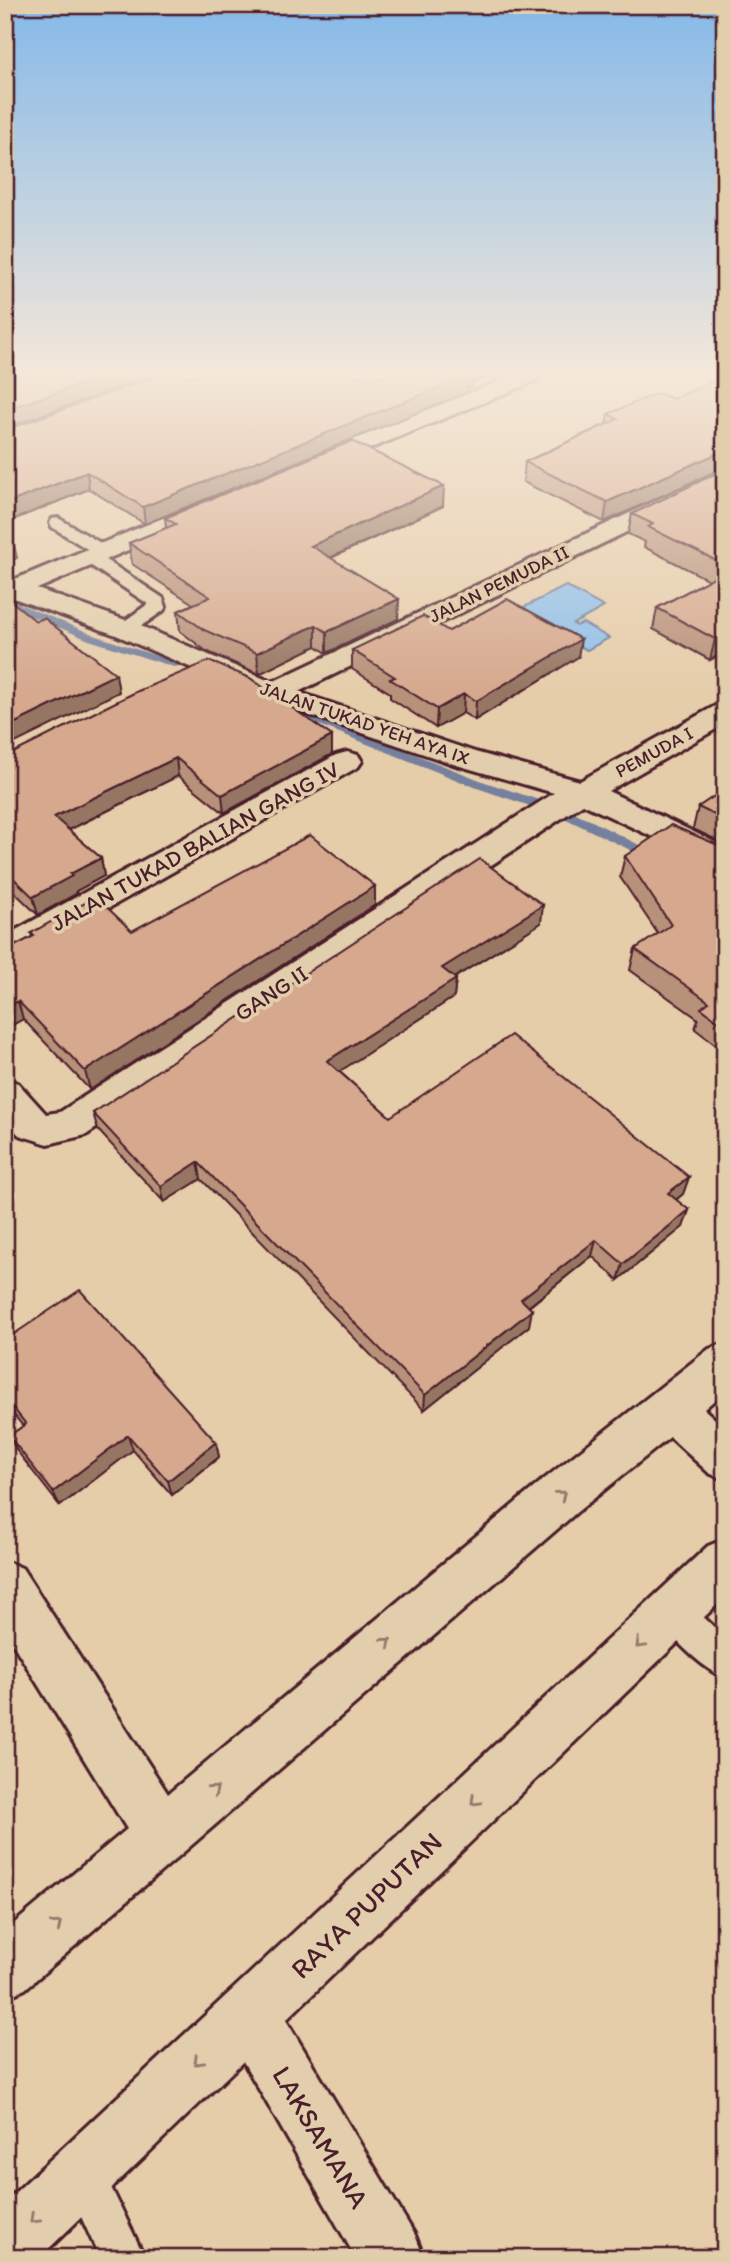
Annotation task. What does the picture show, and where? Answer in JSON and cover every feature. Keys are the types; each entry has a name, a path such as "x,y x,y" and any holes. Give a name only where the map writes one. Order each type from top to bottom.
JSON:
{"street":[{"name":"JALAN PEMUDA II","path":"273,693 711,482"},
{"path":"10,587 229,499"},
{"name":"JALAN TUKAD YEH AYA IX","path":"10,587 125,629 273,693 464,758 559,805 725,860"},
{"name":"PEMUDA I","path":"559,805 725,712"},
{"name":"JALAN TUKAD BALIAN GANG IV","path":"5,951 347,761"},
{"name":"GANG II","path":"5,1093 36,1129 51,1131 72,1124 559,805"},
{"path":"5,1969 549,1504 671,1409 725,1363"},
{"path":"671,1409 725,1458"},
{"name":"RAYA PUPUTAN","path":"5,2246 725,1563"},
{"path":"5,1585 162,1834"},
{"name":"LAKSAMANA","path":"250,2016 392,2258"}],"lane":[{"path":"58,523 157,602 157,607 125,629"},
{"path":"673,1612 725,1661"},
{"path":"82,2173 123,2258"}],"water":[{"path":"566,586 604,607 573,624 577,626 583,623 609,638 587,650 514,612"}],"building":[{"path":"5,482 62,482 5,504"},
{"path":"102,482 206,482 143,507"},
{"path":"253,482 435,482 444,486 311,546 399,599 327,632 316,625 257,653 204,630 178,611 210,597 129,543 176,524 165,518"},
{"path":"565,482 653,482 607,502"},
{"path":"699,482 725,482 725,565 648,527 653,524 632,514"},
{"path":"5,536 13,541 5,544"},
{"path":"725,571 725,634 715,639 657,608"},
{"path":"5,596 36,621 44,618 116,674 5,728"},
{"path":"507,599 581,639 476,701 464,694 437,709 390,679 395,677 352,650 423,616 449,631"},
{"path":"209,661 250,678 332,736 222,795 176,758 54,817 101,858 33,897 5,870 5,755 138,691"},
{"path":"725,789 725,820 698,807"},
{"path":"671,825 725,848 725,1026 701,1008 709,1002 635,949 671,925 625,856"},
{"path":"310,835 375,886 85,1071 18,1001 5,1008 5,951 34,936 31,933 96,897 132,931"},
{"path":"480,859 543,905 442,968 456,979 327,1061 390,1117 511,1035 689,1177 668,1193 689,1210 623,1264 596,1240 521,1299 532,1310 425,1395 198,1162 161,1186 93,1113"},
{"path":"80,1290 216,1442 168,1481 128,1435 53,1492 9,1436 26,1424 5,1398 5,1340"}],"waterway":[{"path":"5,601 93,638 178,665"},
{"path":"281,706 481,785 567,814 656,857"}]}
